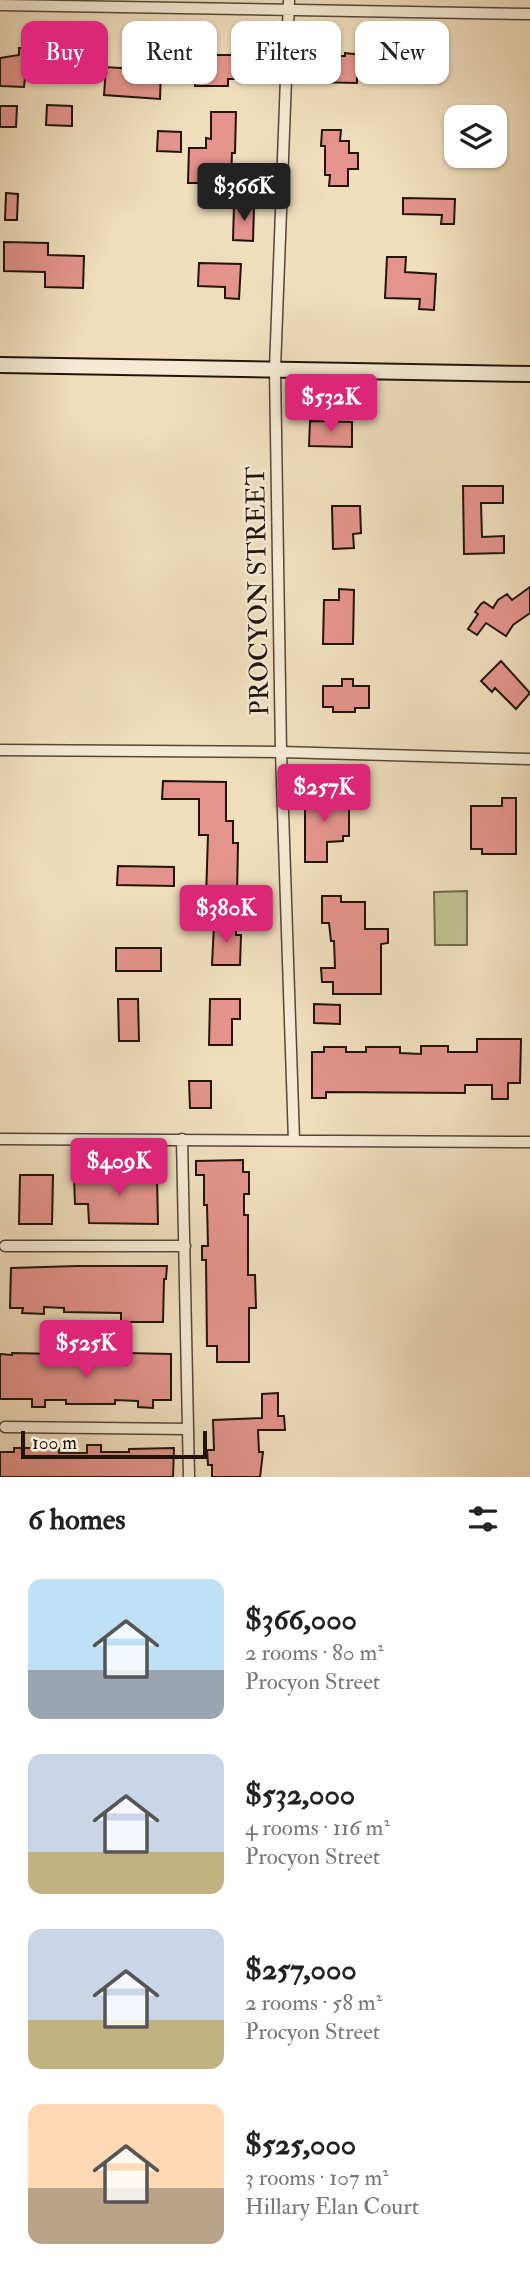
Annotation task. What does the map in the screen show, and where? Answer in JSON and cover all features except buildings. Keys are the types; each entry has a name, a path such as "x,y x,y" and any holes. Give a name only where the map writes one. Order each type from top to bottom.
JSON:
{"street":[{"path":"0,5 289,5 530,14"},
{"name":"PROCYON STREET","path":"289,5 275,369 281,752 294,1140"},
{"path":"0,365 530,374"},
{"path":"0,750 281,752 530,759"},
{"path":"0,1139 530,1142"},
{"path":"182,1139 189,1477"},
{"path":"5,1246 185,1246"},
{"path":"5,1427 188,1429"}],"green space":[{"path":"467,891 467,945 435,945 434,892"}]}
